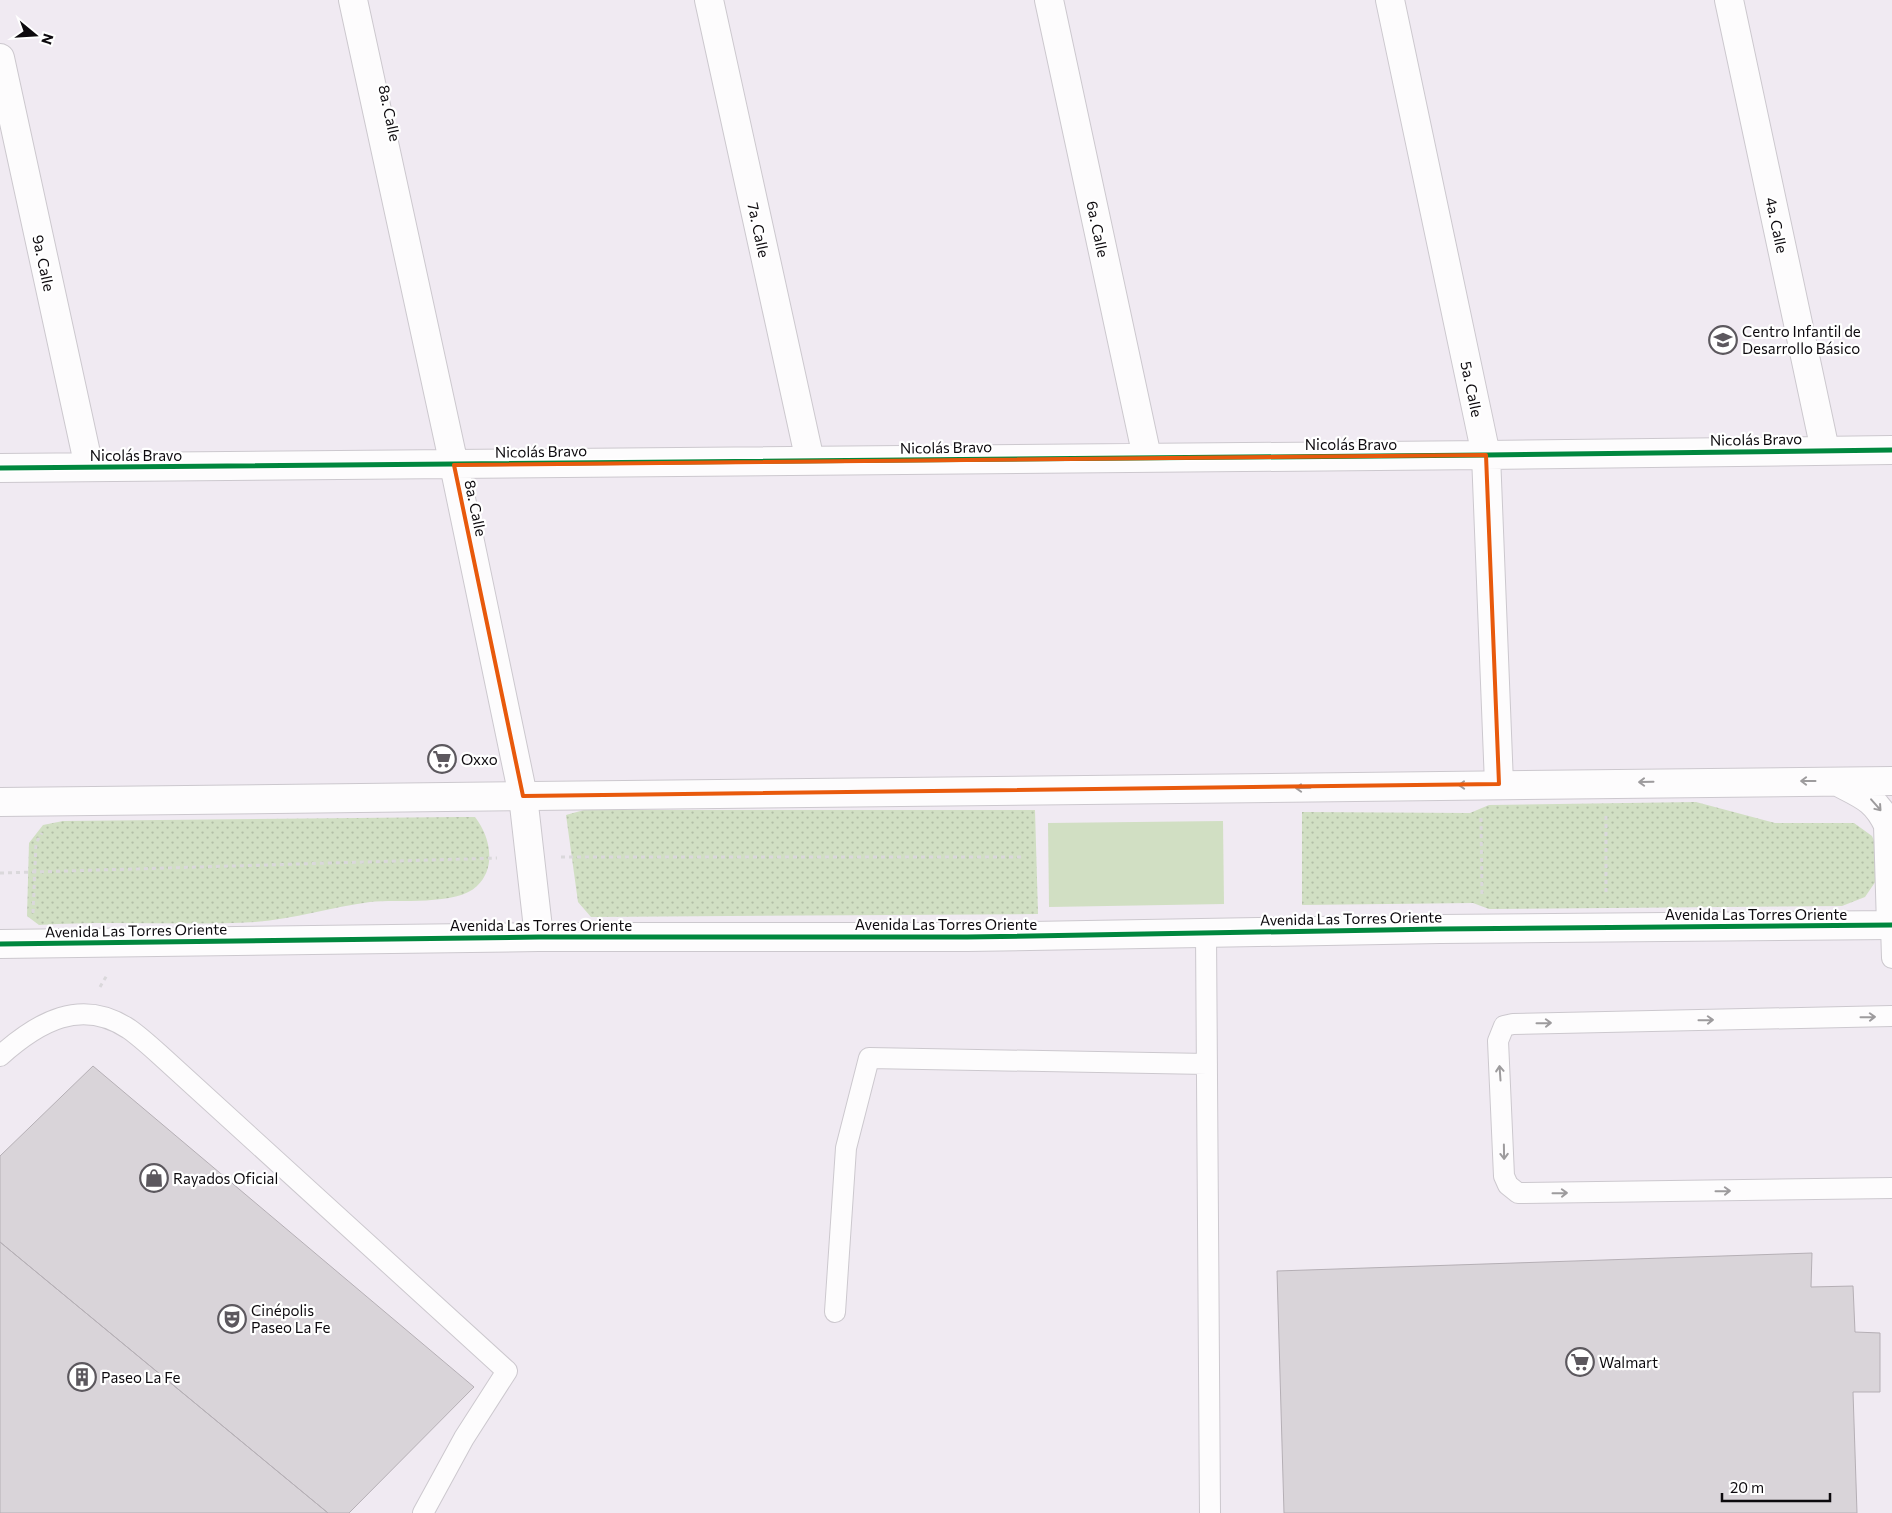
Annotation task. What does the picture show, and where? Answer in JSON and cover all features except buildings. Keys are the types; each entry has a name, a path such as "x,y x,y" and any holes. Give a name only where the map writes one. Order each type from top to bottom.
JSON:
{"street":[{"name":"8a. Calle","path":"353,0 454,465 523,796 540,937"},
{"name":"7a. Calle","path":"708,0 810,461"},
{"name":"6a. Calle","path":"1048,0 1147,457"},
{"name":"5a. Calle","path":"1390,0 1486,456 1490,784"},
{"name":"4a. Calle","path":"1729,0 1825,450"},
{"name":"9a. Calle","path":"0,58 89,468"},
{"name":"Nicolás Bravo","path":"0,468 1147,457 1486,456 1892,450"},
{"path":"0,802 1892,780"},
{"path":"1835,781 1870,798 1882,811 1888,825 1891,858 1892,925"},
{"name":"Avenida Las Torres Oriente","path":"0,944 540,937 966,937 1483,928 1892,925"}],"lane":[{"path":"1892,925 1892,958"},
{"path":"1206,933 1210,1513"},
{"path":"1892,1000 1892,1024"},
{"path":"5,1047 38,1027 59,1017 75,1013 93,1015 113,1021 129,1029 159,1054 507,1371 464,1438 423,1513"},
{"path":"1892,1016 1513,1024 1504,1026 1498,1041 1503,1112 1504,1176 1508,1185 1518,1193 1892,1188"},
{"path":"835,1312 846,1148 869,1058 1207,1064"}],"path":[{"path":"1606,783 1607,927"},
{"path":"1483,928 1490,784"},
{"path":"36,917 33,912 36,843 45,828"},
{"path":"93,1015 97,993 106,976 113,972"}],"highlighted area":[{"path":"1486,455 1499,784 523,796 454,465"}],"green space":[{"path":"1696,802 1775,823 1854,823 1872,836 1880,854 1880,875 1865,897 1842,906 1489,909 1473,903 1302,905 1302,812 1470,813 1489,805"},
{"path":"584,810 1035,810 1038,914 591,917 578,902 566,815"},
{"path":"475,817 487,842 489,861 487,870 477,886 456,897 370,902 255,922 39,925 27,916 29,843 43,825 63,821"},
{"path":"1223,821 1224,904 1049,907 1048,823"}],"cycle path":[{"path":"0,468 1892,450"},
{"path":"0,944 539,937 967,937 1440,929 1892,925"}],"place":[{"name":"Centro Infantil de Desarrollo Básico","path":"1723,340"},
{"name":"Oxxo","path":"442,759"},
{"name":"Rayados Oficial","path":"154,1178"},
{"name":"Cinépolis Paseo La Fe","path":"232,1319"},
{"name":"Walmart","path":"1580,1362"},
{"name":"Paseo La Fe","path":"82,1377"}]}
